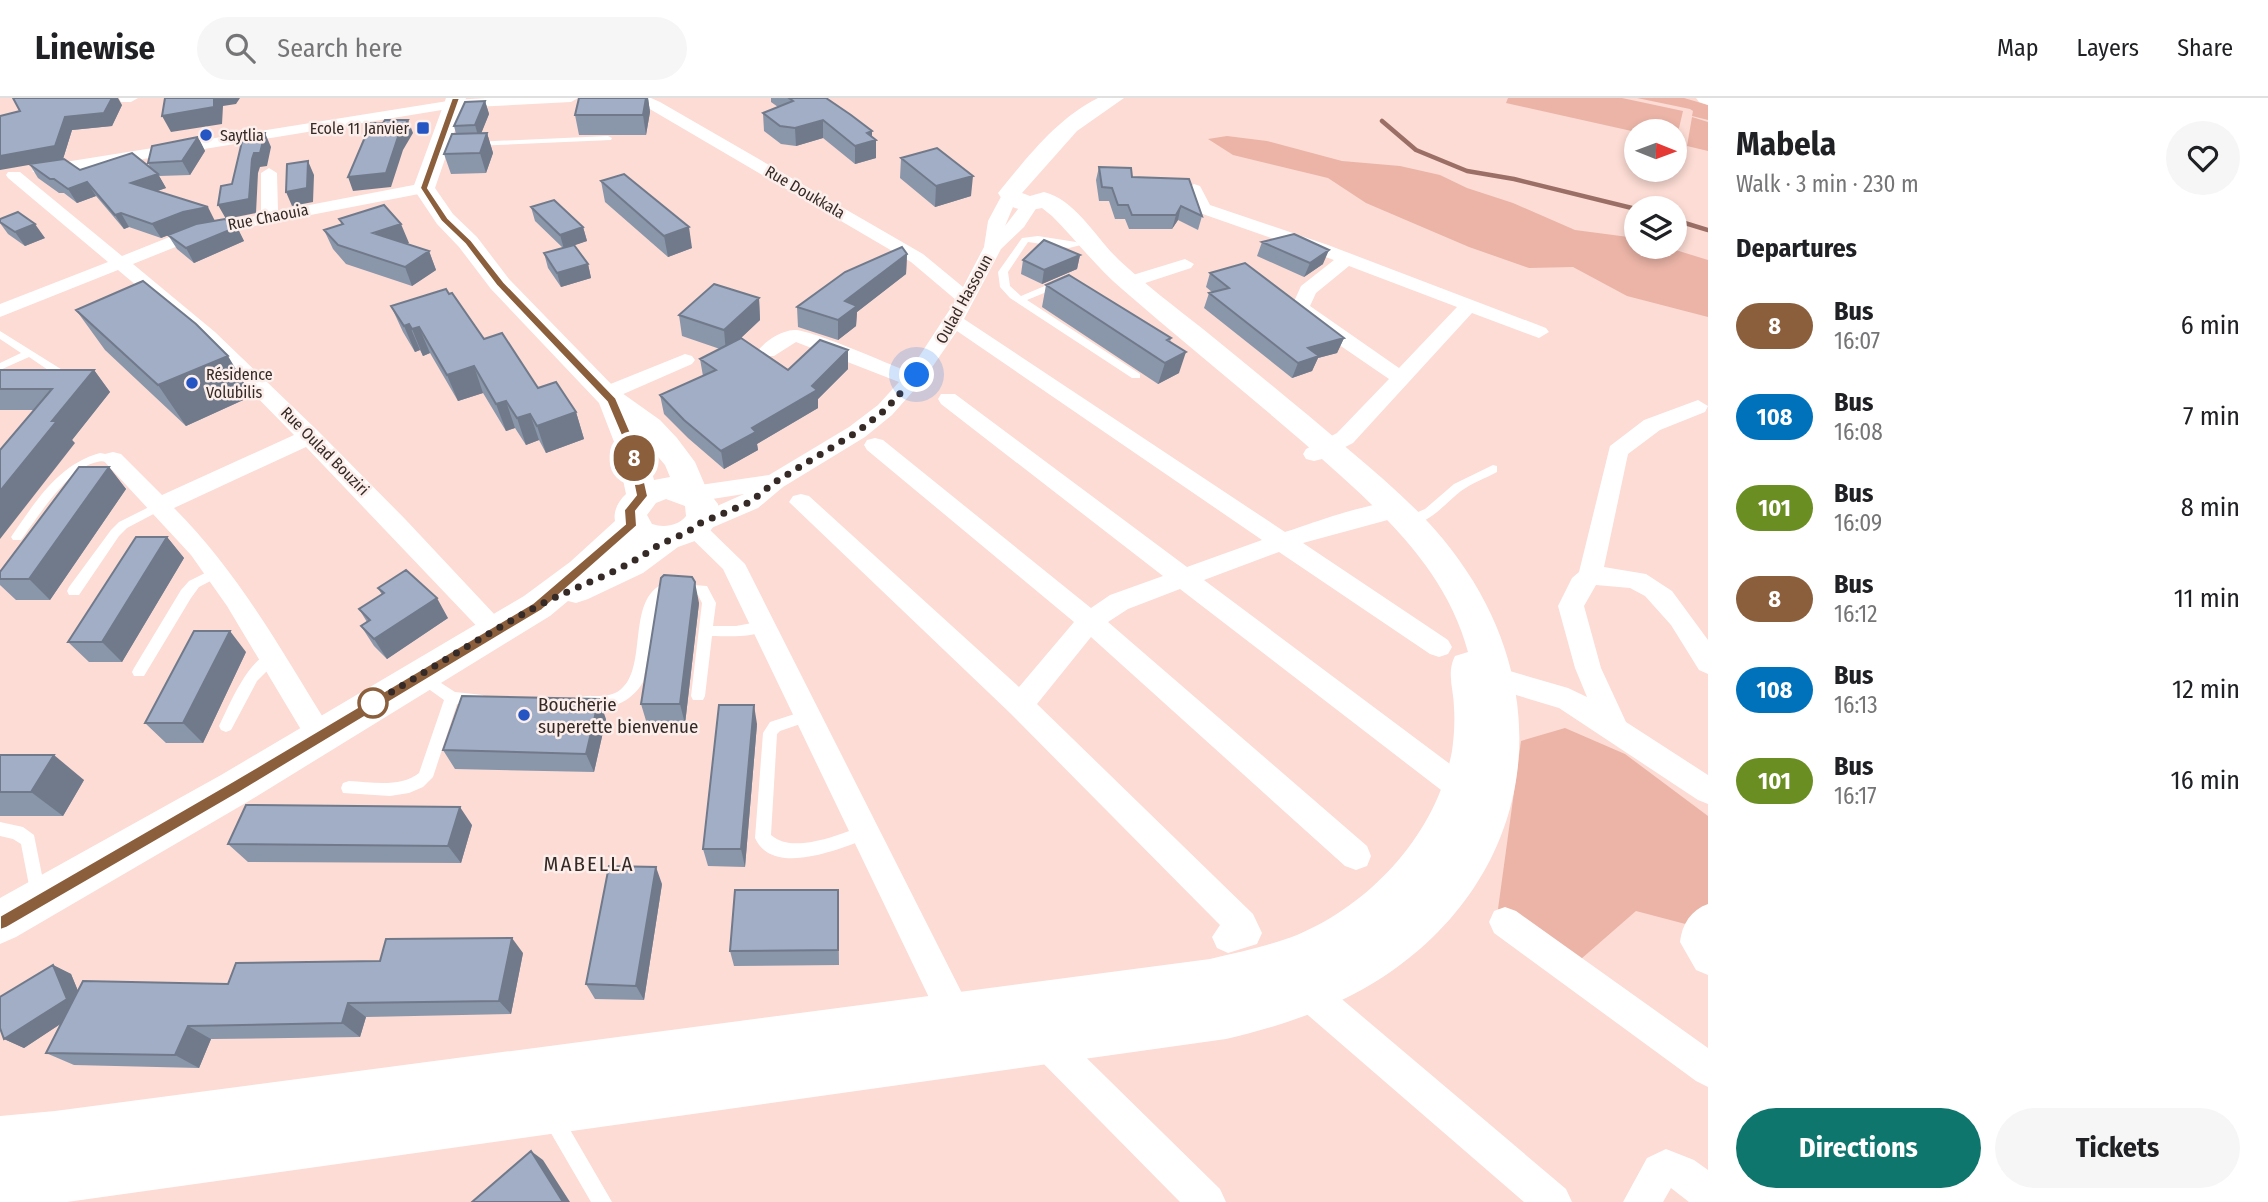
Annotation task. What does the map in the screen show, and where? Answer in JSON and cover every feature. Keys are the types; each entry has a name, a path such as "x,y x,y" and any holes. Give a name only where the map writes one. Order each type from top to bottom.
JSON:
{"street":[{"path":"7,176 455,101 571,98"},
{"name":"Rue Doukkala","path":"638,98 656,105 897,246 944,278 965,298"},
{"path":"1036,198 1069,125 1083,114 1114,98"},
{"path":"1036,198 1082,128 1111,108 1137,98"},
{"path":"455,101 445,145 424,188 444,219 468,242 500,284 608,397 649,427 666,445 679,462 688,522"},
{"path":"269,173 270,216"},
{"name":"Rue Oulad Bouziri","path":"7,176 121,262 208,336 310,436 497,631"},
{"name":"Rue Chaouia","path":"0,311 198,232 424,188"},
{"path":"1194,189 1203,208 1539,332"},
{"path":"0,1142 963,1033 1044,1039 1226,1015 1266,1006 1335,939 1384,906 1426,861 1446,832 1464,791 1472,751 1474,711 1467,665 1460,637 1440,594 1406,544 1395,514 1204,352 1106,276 1036,198"},
{"path":"1036,198 1060,208 1100,256 1204,352"},
{"name":"Oulad Hassoun","path":"993,247 997,221 1036,198"},
{"name":"Oulad Hassoun","path":"688,522 750,502 775,482 857,432 885,410 938,348 993,247 1036,198"},
{"path":"1346,259 1308,290 1301,306 1304,312 1401,378"},
{"path":"1130,282 1185,264"},
{"path":"1321,451 1345,438 1469,305"},
{"path":"954,321 1467,665 1568,699 1708,791"},
{"path":"767,352 787,337 798,336 912,380"},
{"path":"608,397 685,360"},
{"path":"608,397 631,447 636,511 645,536 688,522"},
{"path":"947,399 1464,791"},
{"path":"1614,727 1588,668 1571,606 1581,585 1590,576 1618,451 1652,425 1698,407"},
{"path":"159,506 310,436"},
{"path":"875,445 1090,621 1356,856"},
{"path":"113,459 200,549 319,735"},
{"path":"537,606 636,511 663,488 674,488 688,522 733,564 963,1033"},
{"path":"801,502 1020,705 1242,925 1246,933 1228,937"},
{"path":"1020,705 1090,621 1119,602 1280,542 1395,514"},
{"path":"0,922 235,788 537,606 617,572 688,522"},
{"path":"1590,576 1619,576 1642,583 1659,593 1708,663"},
{"path":"0,1185 546,1108 963,1033 1210,982 1292,979 1363,964 1409,928 1452,884 1482,834 1498,781 1501,728 1467,665"},
{"path":"1708,919 1697,933 1696,942 1708,959"},
{"path":"1505,922 1708,1069"},
{"path":"1292,979 1553,1202"},
{"path":"1044,1039 1206,1202"},
{"path":"1642,1202 1660,1171 1666,1168 1681,1173 1708,1193"}],"lane":[{"path":"464,144 608,138"},
{"path":"1076,245 1057,245 1037,238 1023,242 1003,276 1008,292 1136,376"},
{"path":"1020,300 1047,288 1060,287 1072,292"},
{"path":"0,334 60,373 55,381 36,383"},
{"path":"0,367 29,353"},
{"path":"17,537 65,475 90,459 105,456 113,459"},
{"path":"1395,514 1425,514 1458,487 1493,469"},
{"path":"74,591 115,533 123,525 159,506"},
{"path":"139,672 186,594 194,584 216,572"},
{"path":"562,702 603,703 629,693 636,682 652,598 665,588 702,590 709,603 698,696"},
{"path":"706,631 736,631 764,626"},
{"path":"226,726 252,677 271,659"},
{"path":"420,675 452,698 493,699"},
{"path":"349,788 410,788 420,782 425,777 452,698"},
{"path":"807,716 775,726 770,733 763,838 768,847 779,851 824,848 865,832"},
{"path":"0,829 17,832 28,840 39,900"},
{"path":"546,1108 602,1202"}],"shaded area":[{"path":"1508,98 1622,98 1683,111 1681,119 1624,119 1624,129 1506,103"},
{"path":"1637,98 1684,98 1708,105 1708,120 1692,116 1693,111 1690,109"},
{"path":"1692,117 1708,122 1708,151 1687,146"},
{"path":"1227,136 1267,141 1342,161 1400,166 1440,175 1575,230 1624,236 1624,259 1687,259 1687,254 1708,260 1708,317 1627,296 1573,267 1529,268 1469,247 1366,203 1328,178 1233,155 1208,139"},
{"path":"1565,728 1625,754 1708,816 1708,906 1693,926 1636,911 1581,959 1498,909 1521,741"}],"building":[{"path":"13,98 112,98 104,113 65,117 55,146 0,156 0,116 20,111"},
{"path":"165,98 214,98 214,107 162,116"},
{"path":"579,98 646,98 643,115 575,115"},
{"path":"789,98 826,98 872,131 867,133 876,140 855,146 823,120 795,128 780,126 763,113 793,101"},
{"path":"485,101 475,125 454,126 465,102"},
{"path":"385,120 408,120 398,137 386,173 348,177 371,123 383,123"},
{"path":"244,133 265,133 260,153 254,153 252,159 249,199 218,205 221,186 232,184"},
{"path":"487,133 480,153 444,154 452,134"},
{"path":"198,137 182,161 148,163 152,146"},
{"path":"937,148 973,176 936,186 901,158"},
{"path":"132,153 158,174 131,183 208,207 183,212 152,224 121,213 115,215 87,182 68,189 29,164 64,159 80,170"},
{"path":"308,161 307,188 286,192 287,164"},
{"path":"1099,167 1131,168 1132,177 1189,179 1202,216 1181,206 1176,215 1132,215 1128,205 1118,205 1112,188 1102,187"},
{"path":"624,174 689,227 664,236 601,181"},
{"path":"554,200 583,227 560,235 531,207"},
{"path":"384,205 401,224 373,233 429,251 405,267 338,245 324,230 343,224 339,219"},
{"path":"18,212 35,224 15,232 0,222 0,219"},
{"path":"225,219 237,227 186,248 168,235 196,224"},
{"path":"1294,234 1329,250 1310,263 1262,242"},
{"path":"1044,240 1080,255 1044,270 1023,260"},
{"path":"574,245 588,264 557,273 544,253"},
{"path":"902,247 907,254 845,301 857,306 838,320 797,307 845,272"},
{"path":"1245,263 1344,338 1308,348 1319,356 1298,363 1209,293 1229,288 1210,273"},
{"path":"1069,275 1171,338 1167,340 1186,352 1165,363 1046,285"},
{"path":"143,281 196,324 228,356 158,385 76,310"},
{"path":"714,284 759,298 724,330 679,315"},
{"path":"446,289 449,294 452,293 484,339 502,333 538,388 556,382 576,412 537,426 530,414 517,418 506,401 496,404 474,366 447,375 419,327 412,329 409,324 404,326 391,306"},
{"path":"741,338 788,370 820,340 848,350 812,386 817,390 752,428 756,432 721,451 684,420 660,395 716,370 700,359"},
{"path":"0,370 94,370 0,491 0,450 52,389 0,389"},
{"path":"79,467 109,467 29,579 0,579 0,572"},
{"path":"136,537 167,537 102,642 68,642"},
{"path":"406,570 437,598 374,639 361,626 370,620 359,609 384,593 378,588"},
{"path":"664,575 692,577 695,582 680,704 641,704 661,578"},
{"path":"194,631 230,631 183,723 145,723"},
{"path":"462,696 599,699 586,754 443,750"},
{"path":"719,705 754,705 741,849 703,849"},
{"path":"0,755 54,755 31,792 0,792"},
{"path":"246,805 460,807 448,846 228,844"},
{"path":"609,866 656,867 636,986 586,984"},
{"path":"735,890 838,890 838,950 730,951"},
{"path":"512,938 499,1001 348,1003 342,1023 188,1026 175,1055 46,1053 83,981 228,984 236,963 380,961 386,939"},
{"path":"53,965 67,999 4,1039 0,1028 0,997"},
{"path":"531,1151 563,1202 472,1202"}],"waterway":[{"path":"1382,121 1416,150 1467,171 1514,179 1624,206"},
{"path":"1687,224 1708,230"}],"bus line":[{"name":"8","path":"0,922 235,788 537,606 582,571 631,526 630,510 634,502 642,496 631,447 612,400 500,284 468,242 444,219 424,188 456,98"}],"place":[{"name":"Ecole 11 Janvier","path":"423,128"},
{"name":"Saytlia","path":"206,135"},
{"name":"Résidence Volubilis","path":"192,383"},
{"name":"Boucherie superette bienvenue","path":"524,715"}],"district":[{"name":"MABELLA","path":"589,864"}],"route":[{"path":"373,703 366,707 537,606 617,572 666,539 677,537 694,529 696,525 750,502 775,482 857,432 885,410 917,375"}]}
